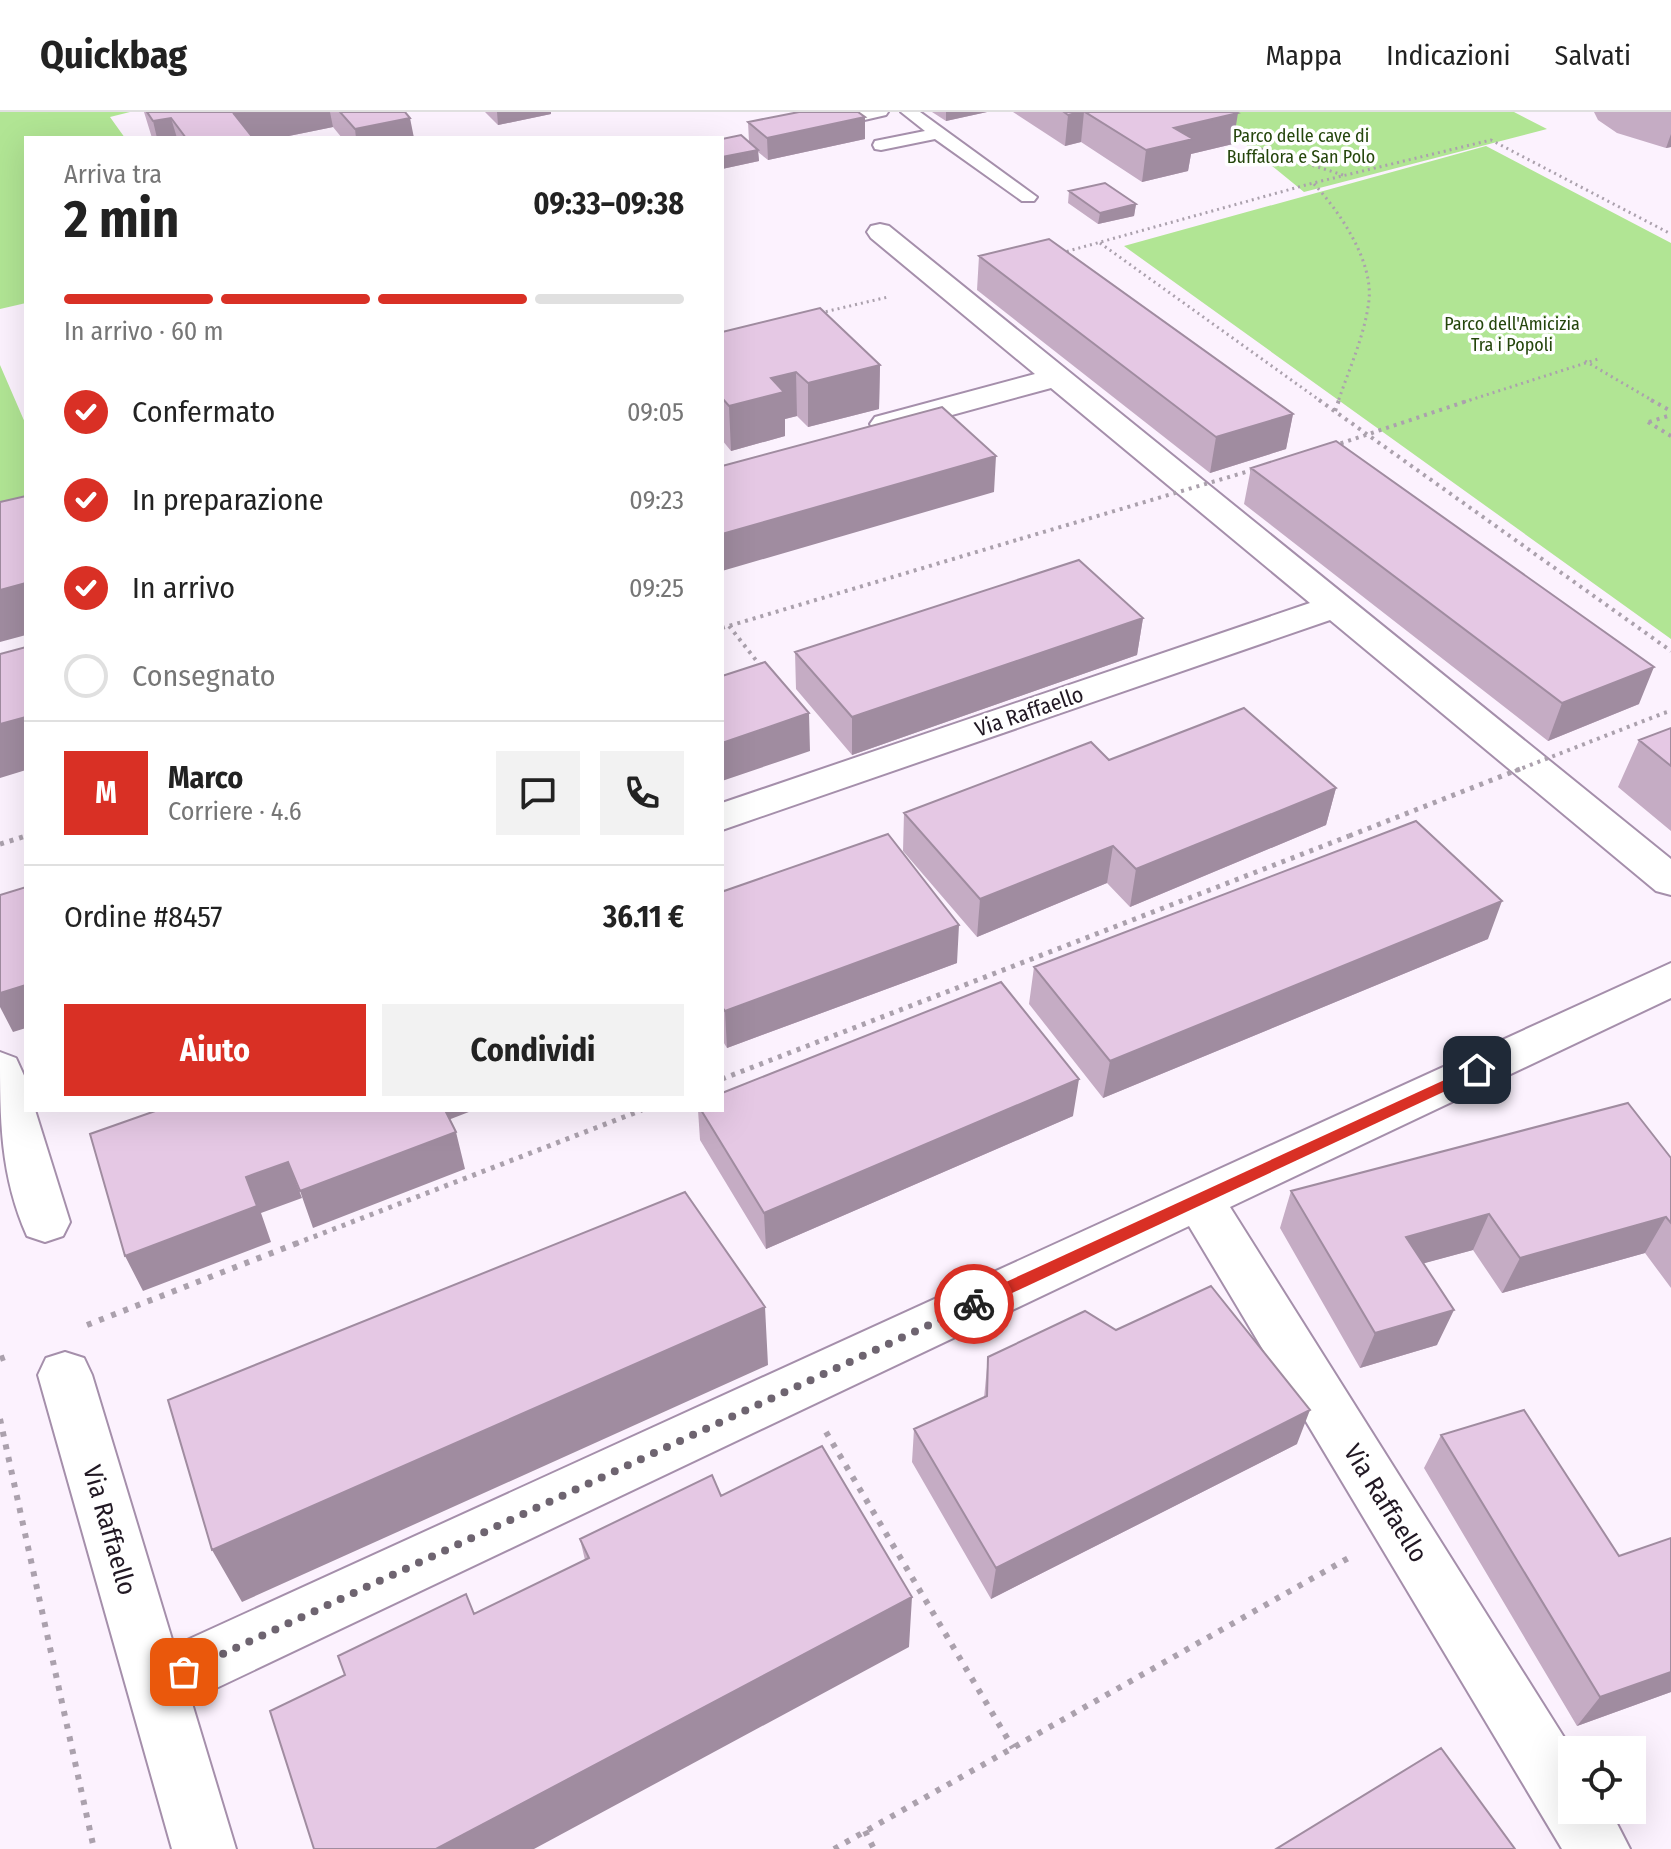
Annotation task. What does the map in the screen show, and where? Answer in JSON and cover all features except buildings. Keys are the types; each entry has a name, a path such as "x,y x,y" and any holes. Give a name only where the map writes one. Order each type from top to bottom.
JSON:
{"street":[{"path":"880,232 1671,881"},
{"path":"859,431 1058,377"},
{"name":"Via Raffaello","path":"724,816 1336,606"},
{"path":"156,1685 1671,979"},
{"path":"24,1060 0,1069 45,1222"},
{"name":"Via Raffaello","path":"1199,1199 1558,1784"},
{"name":"Via Raffaello","path":"51,1353 156,1685 204,1849"},
{"name":"Via Raffaello","path":"1583,1824 1598,1849"}],"lane":[{"path":"847,119 880,112"},
{"path":"909,112 1028,197"},
{"path":"881,145 938,133"}],"path":[{"path":"1223,120 1251,146 1346,177"},
{"path":"1057,254 1313,183 1491,140 1671,234"},
{"path":"1313,183 1330,198 1356,248 1370,296 1335,411"},
{"path":"1100,243 1671,651"},
{"path":"811,315 944,284"},
{"path":"1329,447 1598,359"},
{"path":"1585,361 1671,413"},
{"path":"1671,413 1648,422 1671,436"},
{"path":"724,627 1259,468"},
{"path":"729,626 768,675"},
{"path":"724,1078 1671,711"},
{"path":"0,844 24,837"},
{"path":"0,1359 51,1353 637,1112"},
{"path":"798,1385 1013,1748"},
{"path":"0,1419 94,1849"},
{"path":"834,1849 1401,1528"},
{"path":"865,1831 874,1849"}],"green space":[{"path":"0,112 130,112 110,117 124,136 24,136 24,303 0,309"},
{"name":"Parco delle cave di Buffalora e San Polo","path":"1206,112 1514,112 1547,129 1304,192"},
{"name":"Parco dell'Amicizia Tra i Popoli","path":"1486,146 1671,243 1671,639 1124,246"},
{"path":"0,365 24,420 24,514 0,520"}],"way so far":[{"path":"184,1672 974,1304"}],"route":[{"path":"974,1304 1477,1070"}]}
